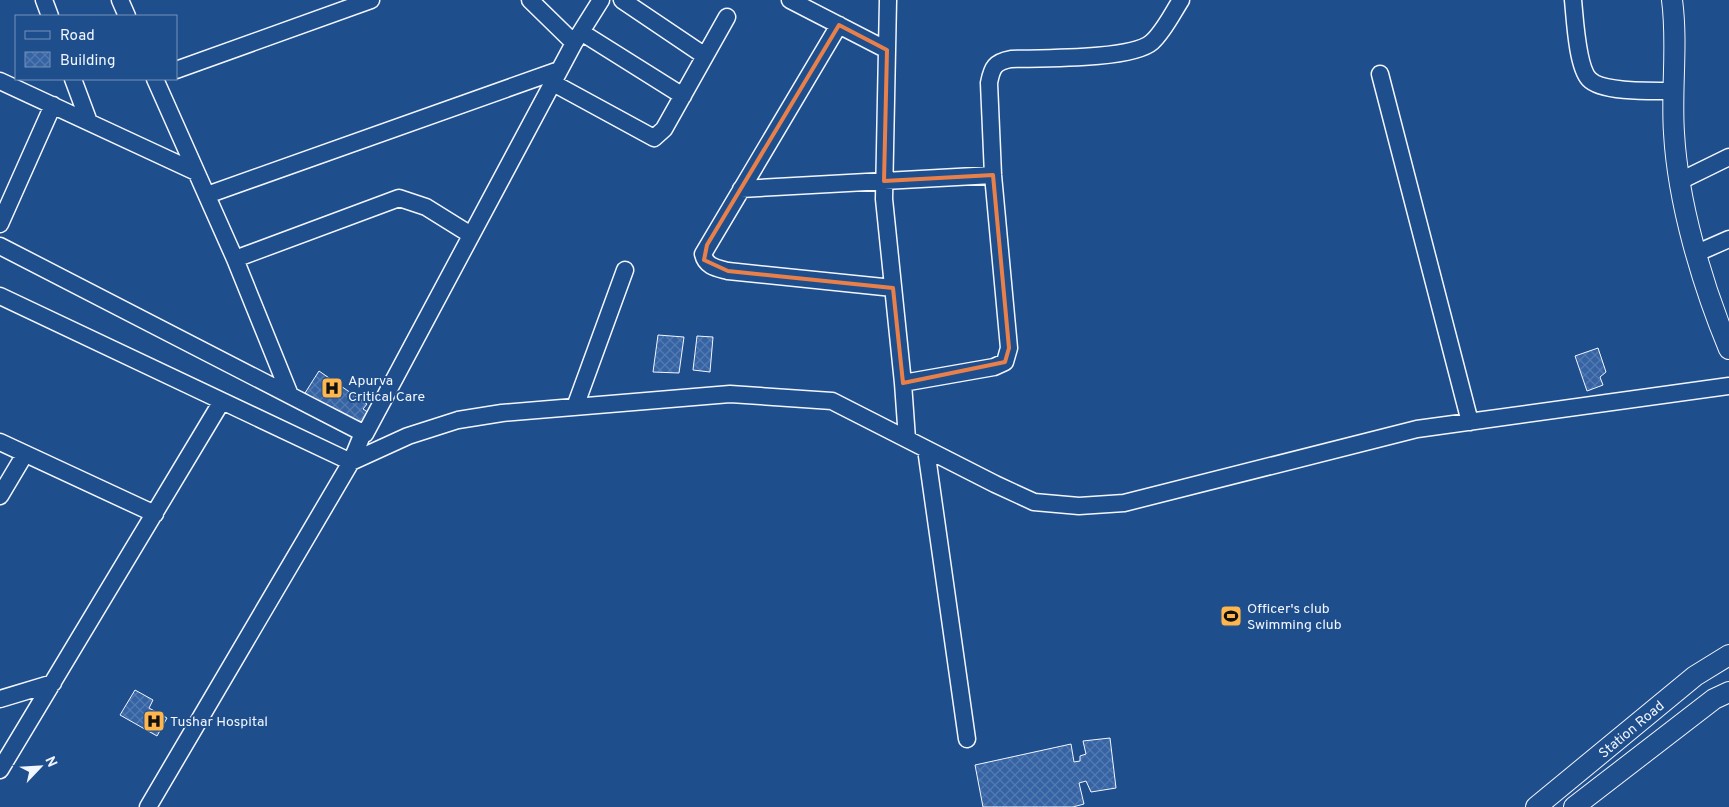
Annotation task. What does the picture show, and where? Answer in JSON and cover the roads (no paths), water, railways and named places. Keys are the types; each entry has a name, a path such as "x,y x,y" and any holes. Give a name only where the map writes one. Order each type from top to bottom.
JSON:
{"main road":[{"path":"1672,0 1674,133 1680,181 1703,279 1722,314 1729,349"},
{"name":"Station Road","path":"1536,807 1695,676 1729,655"},
{"name":"Station Road","path":"1574,807 1714,699 1729,692"}],"street":[{"path":"44,0 50,15"},
{"path":"120,0 127,15"},
{"path":"178,69 371,0"},
{"path":"530,0 577,37 683,96"},
{"path":"148,807 351,462 363,433 365,434 577,37 601,0"},
{"path":"622,0 705,56"},
{"path":"790,0 887,50"},
{"path":"888,0 884,199 907,439"},
{"path":"903,383 994,367 1005,362 1008,356 1009,348 993,174 990,83 991,72 995,65 1011,59 1086,57 1132,51 1144,47 1159,34 1180,0"},
{"path":"1573,0 1582,67 1590,80 1601,86 1618,90 1673,91"},
{"path":"556,76 654,138 664,129 727,17"},
{"path":"839,25 703,254 704,260 710,266 728,271 893,288"},
{"path":"1380,74 1470,422"},
{"path":"207,195 556,76"},
{"path":"73,80 89,122"},
{"path":"156,80 235,259 290,396"},
{"path":"0,81 196,172"},
{"path":"0,224 54,105"},
{"path":"1680,181 1729,157"},
{"path":"741,189 993,174"},
{"path":"235,259 399,198 426,207 471,235"},
{"path":"1697,253 1729,239"},
{"path":"0,246 363,433"},
{"path":"575,407 626,270"},
{"path":"0,296 351,462 408,436 458,420 502,412 730,394 832,401 1034,502 1079,506 1124,503 1417,429 1729,386"},
{"path":"0,770 222,401"},
{"path":"0,442 155,514"},
{"path":"926,449 967,739"},
{"path":"0,496 26,454"},
{"path":"0,699 53,683"}],"place":[{"name":"Apurva Critical Care","path":"332,388"},
{"name":"Officer's club Swimming club","path":"1231,616"},
{"name":"Tushar Hospital","path":"154,721"}]}
